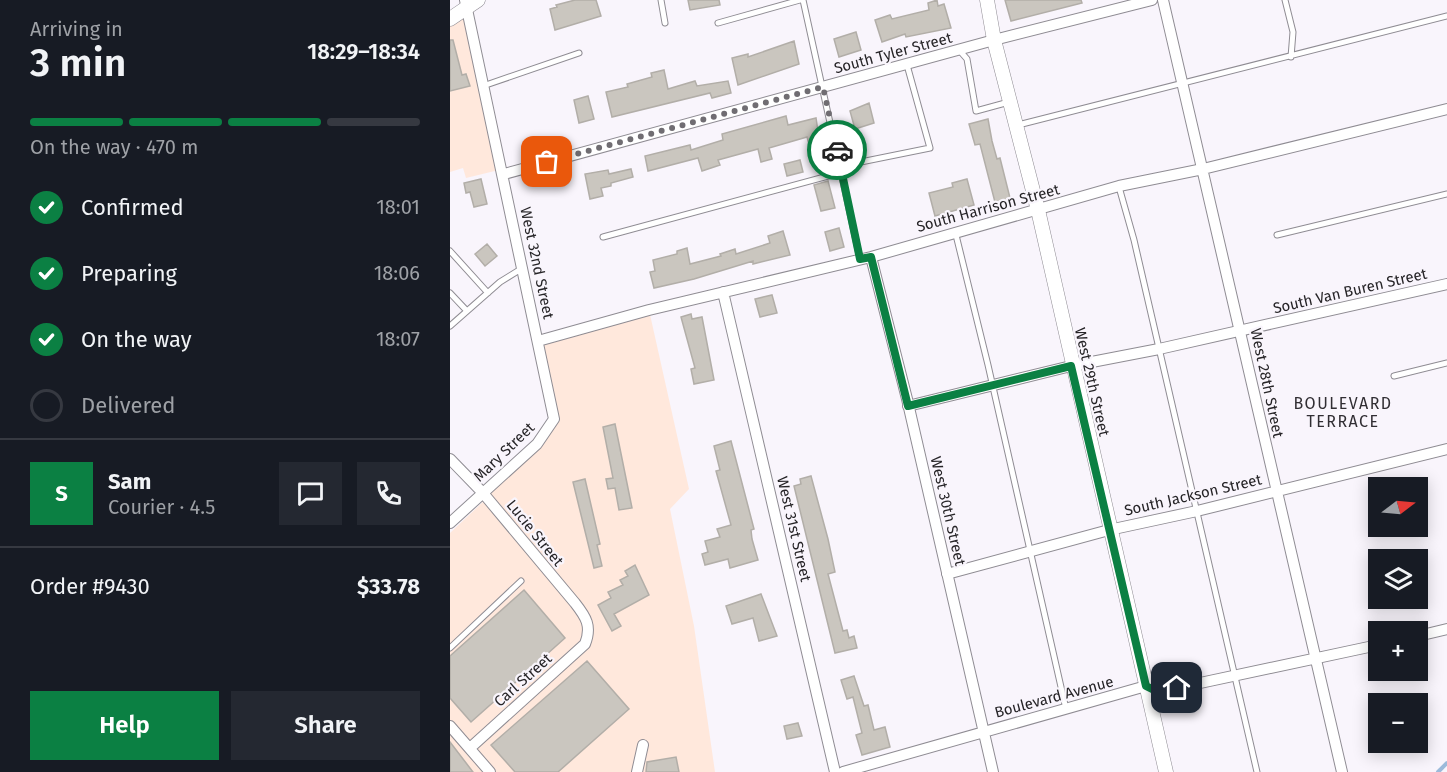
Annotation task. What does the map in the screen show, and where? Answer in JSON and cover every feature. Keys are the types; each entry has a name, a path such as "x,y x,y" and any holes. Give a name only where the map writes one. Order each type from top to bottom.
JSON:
{"street":[{"path":"450,19 465,4 478,0"},
{"name":"West 29th Street","path":"987,0 1009,102 1038,210 1071,366 1166,772"},
{"name":"South Tyler Street","path":"504,174 994,40 1152,0"},
{"name":"West 28th Street","path":"1163,0 1275,492 1342,772"},
{"name":"West 32nd Street","path":"465,4 504,174 521,269 554,419 551,426"},
{"name":"South Harrison Street","path":"538,341 723,292 866,258 1119,186 1203,169 1447,109"},
{"name":"West 30th Street","path":"866,258 908,406 993,772"},
{"name":"South Van Buren Street","path":"908,406 993,387 1071,366 1159,350 1447,284"},
{"name":"West 31st Street","path":"723,292 835,772"},
{"name":"Mary Street","path":"450,523 537,444 551,426"},
{"name":"South Jackson Street","path":"947,574 1109,530 1197,511 1447,449"},
{"name":"Lucie Street","path":"450,459 483,493 584,615 590,631"},
{"path":"1428,634 1447,629"},
{"name":"Carl Street","path":"470,748 585,644 590,631"},
{"name":"Boulevard Avenue","path":"843,772 1146,686 1158,692 1368,647"},
{"path":"450,726 490,772"},
{"path":"637,772 643,745"}],"lane":[{"path":"661,0 665,23"},
{"path":"718,23 801,0"},
{"name":"West 30th Street","path":"801,0 866,258"},
{"path":"1285,0 1293,32 1291,57"},
{"path":"1015,125 1447,16"},
{"path":"960,51 967,59 976,111 1009,102"},
{"path":"483,86 579,53"},
{"path":"603,237 842,169 930,148 907,65"},
{"path":"1119,186 1257,772"},
{"path":"1276,236 1447,194"},
{"path":"955,231 1066,709"},
{"path":"450,251 488,293"},
{"path":"450,326 488,293 521,269"},
{"path":"450,293 467,311"},
{"path":"1394,376 1447,363"},
{"path":"450,648 521,581"}],"shaded area":[{"path":"465,8 503,169 466,178 463,168 450,172 450,19"},
{"path":"649,310 689,489 670,509 694,626 715,772 450,772 450,533 485,500 547,432 554,419 538,341"}],"building":[{"path":"575,0 596,0 601,16 555,30 550,9"},
{"path":"688,0 719,0 720,5 690,10"},
{"path":"937,0 938,6 944,4 951,28 906,37 905,34 882,42 875,20 890,15 892,19 929,10 928,3"},
{"path":"1005,0 1081,0 1082,3 1011,21"},
{"path":"856,32 861,50 839,57 834,39"},
{"path":"450,40 453,40 462,75 466,74 470,86 450,91"},
{"path":"794,41 799,64 738,85 732,58 748,54 748,57"},
{"path":"664,70 668,89 695,81 697,86 728,81 731,93 712,98 710,93 612,117 606,92 628,87 627,84 652,77 651,73"},
{"path":"588,96 594,119 579,123 574,100"},
{"path":"869,103 874,123 855,129 850,111"},
{"path":"786,116 788,125 816,118 820,145 810,148 807,137 769,148 772,159 761,162 758,149 718,160 720,165 702,171 698,158 648,171 645,156 690,145 691,150 723,140 722,134"},
{"path":"988,119 992,141 997,159 1000,158 1011,202 996,206 980,144 975,145 969,124"},
{"path":"800,160 803,172 787,176 784,164"},
{"path":"631,169 633,177 601,188 603,196 590,199 585,174 608,170 609,174"},
{"path":"481,179 487,204 474,207 470,192 466,193 464,183"},
{"path":"967,179 974,205 935,216 929,193 953,187 952,183"},
{"path":"828,181 835,208 821,211 814,185"},
{"path":"839,228 844,247 830,251 825,232"},
{"path":"783,231 790,255 753,264 753,261 694,279 654,288 650,272 655,271 653,260 677,254 677,251 687,248 690,264 721,256 720,254 735,249 736,254 770,243 768,236"},
{"path":"487,244 497,256 485,266 475,254"},
{"path":"772,295 777,313 760,317 755,299"},
{"path":"691,314 692,319 702,317 714,380 694,384 691,369 695,368 681,317"},
{"path":"615,424 632,508 619,510 615,488 608,489 606,479 613,478 603,427"},
{"path":"731,441 754,529 751,530 752,539 758,560 730,568 728,559 705,565 702,554 708,552 705,541 720,537 717,529 731,525 716,471 720,470 714,446"},
{"path":"811,476 835,572 828,574 843,631 847,630 849,638 854,636 857,648 835,653 794,486 801,484 800,479"},
{"path":"585,479 600,544 597,545 602,566 594,568 573,482"},
{"path":"635,565 649,595 614,614 621,626 612,631 598,605 611,598 608,592 623,585 620,580 628,576 625,571"},
{"path":"524,590 565,638 471,722 450,698 450,656"},
{"path":"761,594 777,636 759,641 753,618 732,624 726,606"},
{"path":"587,661 629,709 558,772 515,772 491,745"},
{"path":"854,676 864,706 868,705 874,730 885,727 890,747 862,755 856,735 862,733 853,697 847,699 841,680"},
{"path":"798,723 802,736 787,739 784,726"},
{"path":"450,742 473,772 450,772"},
{"path":"676,757 679,772 646,772 647,762"}],"waterway":[{"path":"1438,772 1447,763"}],"way so far":[{"path":"547,162 823,87 837,150"}],"district":[{"name":"BOULEVARD TERRACE","path":"1343,412"}],"route":[{"path":"837,150 860,259 871,257 908,406 993,387 1071,366 1146,686 1154,692 1177,688"}]}
